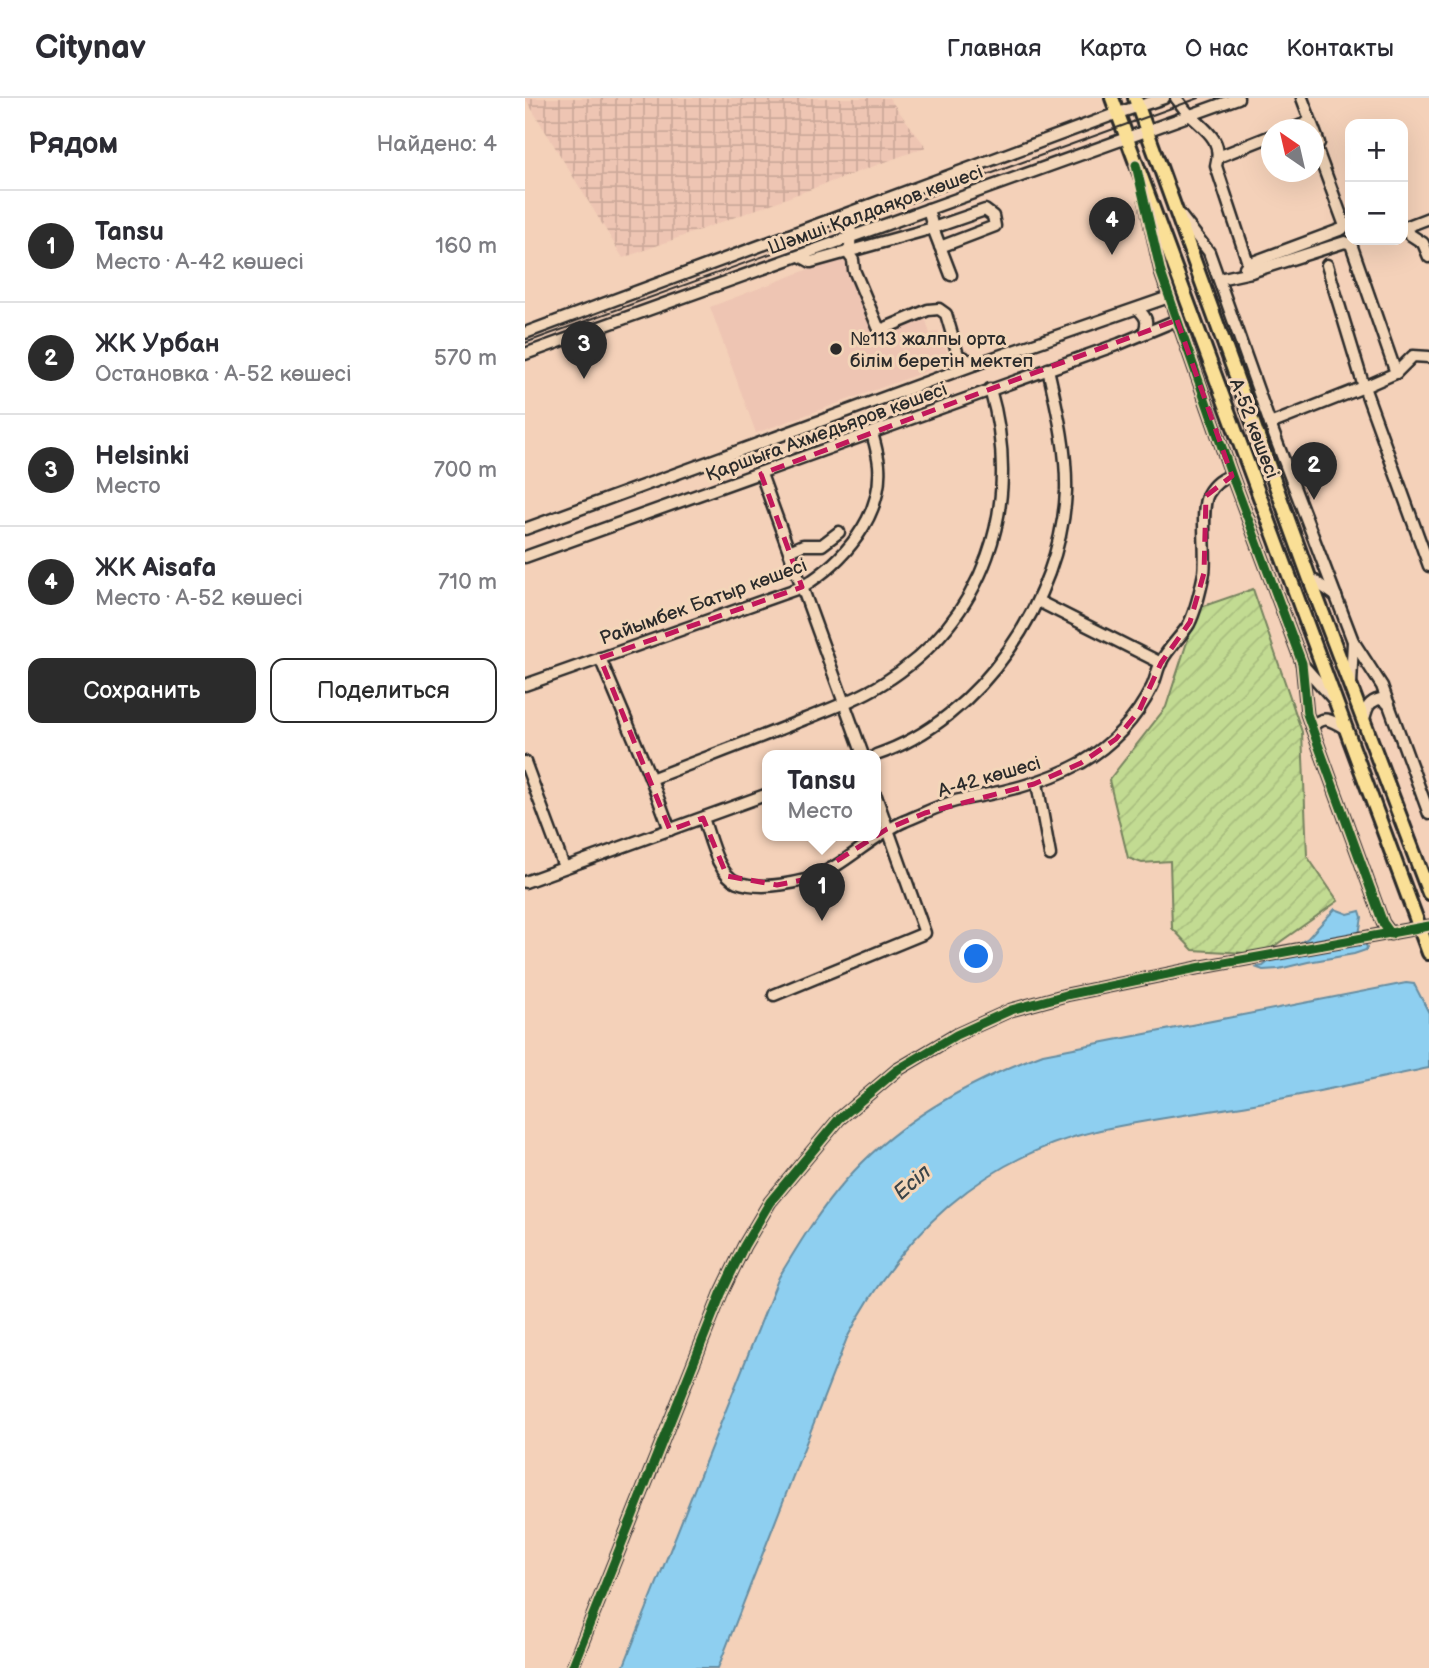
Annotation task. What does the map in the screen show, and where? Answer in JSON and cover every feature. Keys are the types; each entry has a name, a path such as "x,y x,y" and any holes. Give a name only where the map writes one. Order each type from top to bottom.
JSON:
{"main road":[{"name":"А-52 көшесі","path":"1112,98 1429,953"},
{"name":"А-52 көшесі","path":"1137,102 1309,577 1427,889"}],"street":[{"name":"Шәмші Қалдаяқов көшесі","path":"525,333 1118,113 1137,102 1164,98"},
{"path":"1176,98 1190,115 1205,126 1216,143 1216,166 1250,268"},
{"name":"Шәмші Қалдаяқов көшесі","path":"525,355 1238,98"},
{"path":"1302,98 1345,212"},
{"path":"1218,157 1261,140"},
{"path":"1136,165 1161,273 1232,476 1302,663 1307,713 1312,728 1383,923 1391,934"},
{"path":"1219,279 1238,275 1345,226 1324,167"},
{"path":"928,209 951,275"},
{"path":"1175,209 1209,252 1270,424 1353,641 1382,686 1390,704 1429,814"},
{"path":"800,256 811,262 933,228 985,210 993,216 995,226 940,247"},
{"path":"847,252 851,248 851,213"},
{"path":"1408,227 1429,218"},
{"path":"1408,232 1423,243 1429,257"},
{"path":"1250,268 1345,242 1350,244 1396,373"},
{"path":"847,252 853,260 853,270 878,327 883,329 928,310 939,309 946,314 958,355 976,364"},
{"path":"1327,265 1364,387 1429,566"},
{"name":"Қаршыға Ахмедьяров көшесі","path":"525,529 976,364 1169,297"},
{"path":"1138,309 1148,323 1144,333"},
{"name":"Қаршыға Ахмедьяров көшесі","path":"525,557 761,474 1177,320"},
{"path":"1270,424 1396,373 1413,356 1429,357"},
{"path":"881,754 893,750 927,729 964,701 997,666 1038,600 1059,541 1066,491 1060,420 1048,369"},
{"path":"651,779 844,704 881,685 918,659 941,634 981,575 999,514 1003,455 998,417 990,389"},
{"name":"Райымбек Батыр көшесі","path":"525,685 801,587 823,575 852,545 871,509 878,486 879,466 872,433"},
{"path":"761,474 861,750"},
{"name":"А-42 көшесі","path":"881,834 958,801 1037,783 1081,763 1116,739 1139,710 1154,684 1161,663 1190,622 1204,573 1206,496 1226,476 1232,476"},
{"path":"789,551 803,545 822,545 839,532"},
{"path":"1309,577 1336,596"},
{"path":"1284,612 1293,585"},
{"path":"1038,600 1161,663"},
{"path":"1351,689 1353,641"},
{"path":"600,658 670,830"},
{"path":"1302,663 1336,703"},
{"path":"1364,719 1367,707 1372,701 1380,699 1390,704"},
{"path":"1312,728 1323,719 1331,720 1346,729"},
{"path":"525,762 564,867"},
{"path":"1037,783 1051,855"},
{"path":"525,882 762,796"},
{"path":"774,995 925,933 881,811"},
{"name":"А-42 көшесі","path":"703,818 727,876 747,884 777,885 808,879 872,841"},
{"path":"572,1668 721,1294 744,1246 770,1202 839,1119 897,1070 956,1035 1011,1010 1066,995 1196,968 1429,926"}],"highlighted area":[{"path":"1177,320 1232,476 1206,496 1204,573 1190,622 1161,663 1139,711 1116,739 1081,763 1034,784 925,813 887,829 808,879 777,885 727,876 703,818 670,830 600,658 802,587 761,474"}],"shaded area":[{"path":"525,98 889,98 926,147 623,258"},
{"name":"№113 жалпы орта білім беретін мектеп","path":"843,256 874,335 925,317 930,334 938,331 952,362 756,433 710,307"}],"green space":[{"path":"1253,589 1302,732 1307,856 1338,901 1263,954 1193,950 1172,928 1170,861 1142,863 1128,858 1109,780 1166,707 1198,608"}],"water":[{"path":"1335,909 1348,914 1360,911 1362,917 1359,934 1367,947 1366,950 1279,969 1263,970 1255,967 1263,966 1308,938"},
{"name":"Есіл","path":"1406,983 1414,984 1429,1013 1429,1068 1260,1103 1100,1130 1058,1142 1019,1159 983,1180 950,1205 920,1233 893,1265 847,1338 718,1668 623,1668 779,1277 836,1191 888,1139 962,1090 1043,1054"}],"tram line":[{"path":"525,343 1199,98"}],"cycle path":[{"path":"1136,165 1161,273 1232,476 1302,663 1307,714 1383,923 1391,934"},
{"path":"572,1668 721,1294 744,1246 770,1202 839,1119 897,1070 956,1035 1011,1010 1066,995 1197,968 1429,926"}],"place":[{"name":"ЖК Aisafa","path":"1112,255"},
{"name":"№113 жалпы орта білім беретін мектеп","path":"836,349"},
{"name":"Helsinki","path":"584,379"},
{"name":"ЖК Урбан","path":"1314,500"},
{"name":"Tansu","path":"822,921"}]}
